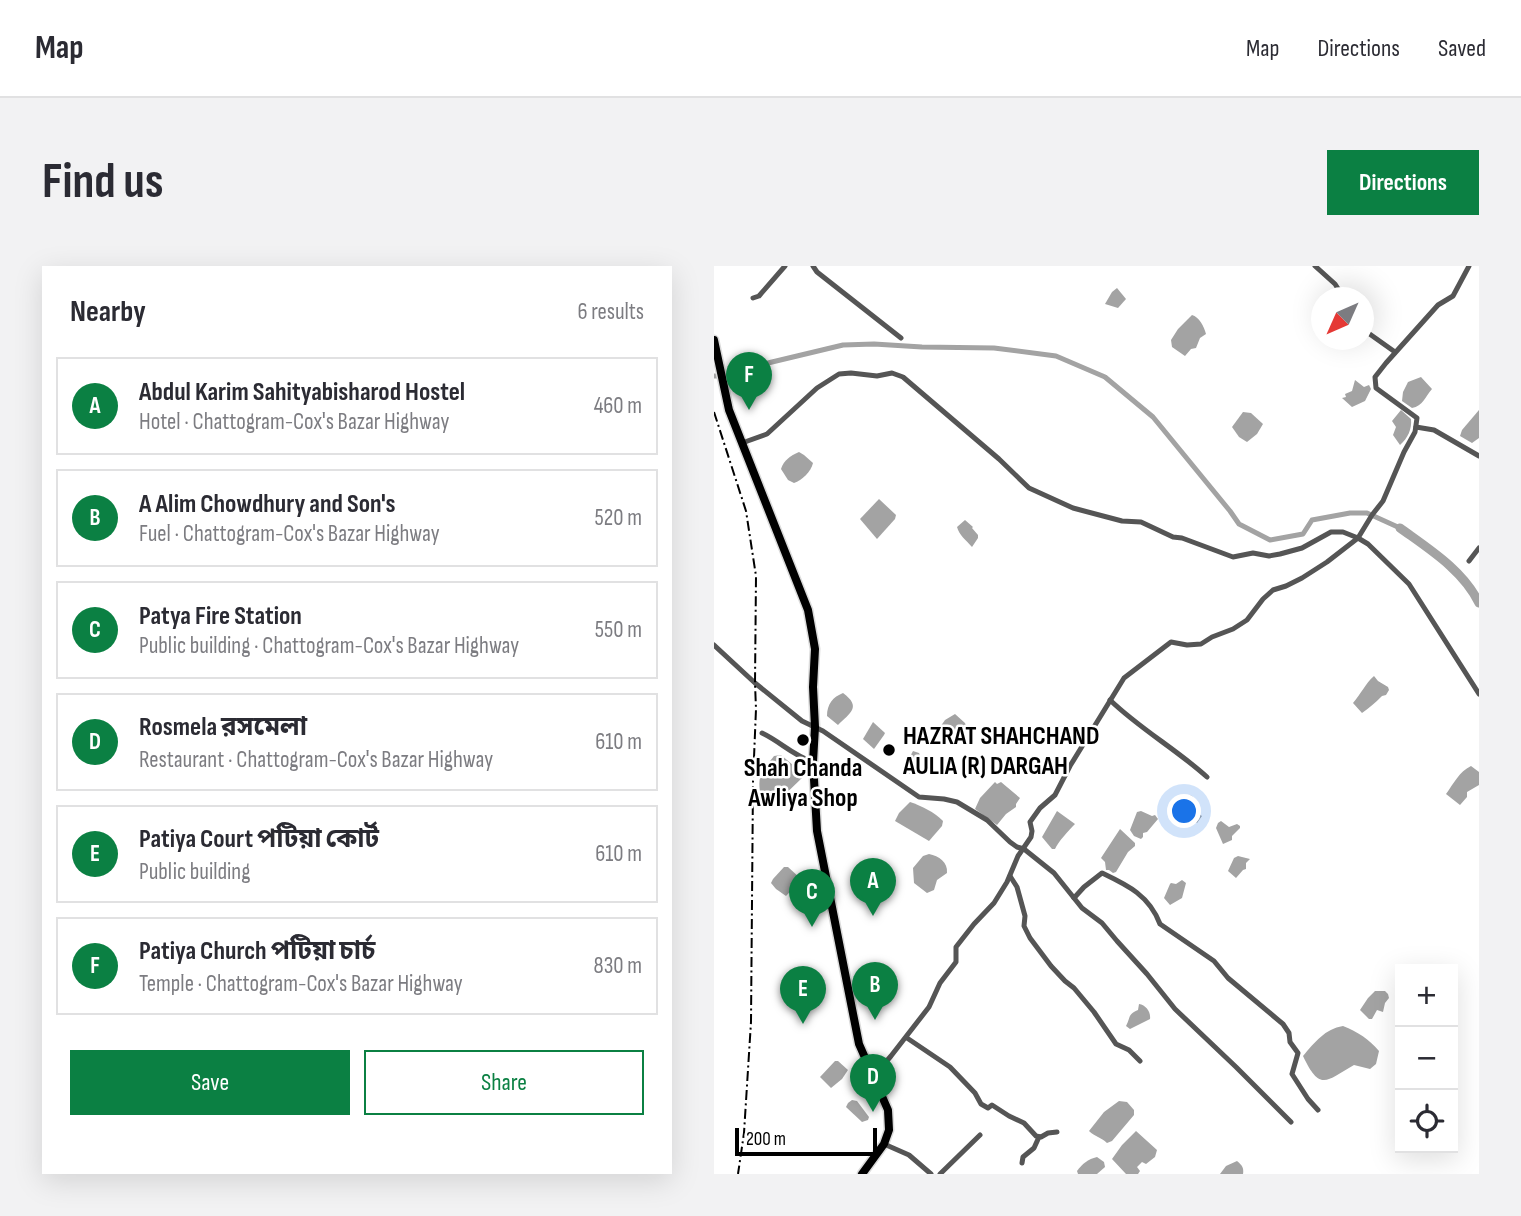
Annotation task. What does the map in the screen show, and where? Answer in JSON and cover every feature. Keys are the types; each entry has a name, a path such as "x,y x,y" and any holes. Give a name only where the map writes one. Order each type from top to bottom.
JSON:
{"highway":[{"path":"714,340 726,396 808,610 815,649 813,687 816,727 813,762 822,864 859,1044 887,1110 889,1130 884,1144 862,1174"}],"street":[{"path":"753,298 759,296 785,266"},
{"path":"813,266 817,272 901,338"},
{"path":"1315,266 1337,287"},
{"path":"871,1070 885,1063 929,1007 940,983 956,962 956,947 994,903 1010,876 1018,856 1031,837 1030,822 1040,808 1055,795 1124,678 1171,642 1201,644 1233,629 1247,620 1273,590 1302,578 1359,538 1383,501 1415,432 1417,418 1377,388 1375,377 1438,305 1453,296 1469,266"},
{"path":"1374,338 1395,352"},
{"path":"742,443 767,434 817,388 839,374 877,376 892,373 916,386 1029,488 1073,508 1122,521 1141,522 1173,537 1233,557 1253,553 1269,556 1280,554 1302,548 1331,532 1343,532 1359,538 1409,584 1479,694"},
{"path":"1416,427 1434,430 1479,456"},
{"path":"1469,561 1479,548"},
{"path":"714,645 782,706 802,720 919,797 957,803 991,823 1010,842 1024,849 1054,873 1082,908 1102,923 1175,1009 1291,1122"},
{"path":"1110,700 1175,752 1183,755 1207,777"},
{"path":"762,733 776,739 793,754 813,762"},
{"path":"1074,898 1102,873 1141,895 1160,924 1214,961 1228,978 1283,1024 1298,1054 1292,1073 1318,1110"},
{"path":"1010,876 1017,887 1025,916 1024,926 1030,938 1051,967 1074,988 1094,1012 1116,1044 1129,1050 1140,1061"},
{"path":"906,1038 950,1068 975,1093 981,1104 988,1108 992,1105 997,1107 1003,1113 1024,1123 1039,1137"},
{"path":"1022,1163 1023,1157 1034,1148 1039,1137 1057,1132"},
{"path":"940,1174 981,1135"},
{"path":"884,1144 909,1156 931,1174"}],"shaded area":[{"path":"1117,288 1126,299 1118,308 1105,304"},
{"path":"1192,315 1201,322 1206,334 1200,338 1196,348 1191,349 1185,356 1172,347 1171,340"},
{"path":"1421,377 1432,389 1421,403 1412,408 1402,401 1403,392 1408,382"},
{"path":"1355,380 1364,387 1369,385 1371,389 1365,401 1352,407 1342,398 1352,391"},
{"path":"1401,410 1411,419 1411,423 1409,433 1400,445 1393,435 1396,427 1392,421"},
{"path":"1479,410 1479,438 1472,443 1460,436"},
{"path":"1243,412 1251,413 1263,424 1257,434 1247,442 1239,437 1232,427"},
{"path":"799,452 813,463 806,475 794,483 788,480 781,469 788,459"},
{"path":"879,499 896,515 877,539 860,519"},
{"path":"965,520 978,535 972,547 957,527"},
{"path":"1374,676 1389,690 1362,713 1353,703"},
{"path":"843,693 853,706 838,725 827,716 827,712 831,702"},
{"path":"955,714 967,728 950,742 945,741 944,734 938,730 945,720"},
{"path":"873,722 885,733 874,749 863,739"},
{"path":"913,751 919,753 922,759 912,775 905,771"},
{"path":"781,755 799,770 802,778 774,805 761,799 759,785 763,771 774,756"},
{"path":"1471,766 1479,772 1479,785 1467,792 1467,797 1460,805 1446,794 1460,775"},
{"path":"995,782 1001,782 1020,798 1016,807 997,825 975,809 980,798"},
{"path":"1189,795 1197,801 1197,812 1202,816 1197,823 1183,813"},
{"path":"910,802 943,821 929,841 895,821"},
{"path":"1057,811 1075,824 1055,849 1052,849 1042,837"},
{"path":"1137,812 1155,815 1158,819 1143,833 1141,839 1134,836 1130,830"},
{"path":"1221,821 1229,827 1237,824 1240,826 1232,840 1223,844 1216,828"},
{"path":"1120,829 1135,846 1113,873 1106,870 1105,862 1101,858"},
{"path":"929,854 942,860 947,873 937,880 934,890 927,893 914,883 913,868 923,856"},
{"path":"1238,856 1250,859 1246,863 1246,869 1236,878 1228,871 1234,858"},
{"path":"784,867 788,867 800,878 786,896 771,883"},
{"path":"1182,880 1186,883 1182,898 1170,905 1164,898 1170,884"},
{"path":"1375,991 1385,991 1389,998 1383,1012 1377,1010 1372,1019 1369,1019 1360,1010"},
{"path":"1139,1004 1147,1009 1150,1019 1130,1029 1126,1026 1131,1015 1138,1010"},
{"path":"1343,1026 1363,1036 1379,1051 1376,1064 1370,1069 1354,1065 1330,1079 1319,1079 1303,1056 1326,1033"},
{"path":"835,1061 848,1070 831,1088 820,1077"},
{"path":"852,1100 857,1101 869,1117 868,1120 862,1122 846,1107"},
{"path":"1119,1101 1127,1102 1134,1110 1134,1115 1112,1141 1107,1143 1089,1131 1104,1112"},
{"path":"1136,1131 1157,1150 1155,1157 1137,1167 1140,1171 1138,1174 1126,1174 1112,1159"},
{"path":"1097,1157 1104,1162 1105,1167 1097,1174 1078,1174 1077,1171 1083,1164"},
{"path":"1237,1161 1243,1174 1220,1174 1226,1166"}],"waterway":[{"path":"714,376 729,376 735,372 843,345 994,348 1056,356 1105,377 1153,417 1239,524 1270,540 1303,534 1312,520 1350,513 1367,513 1400,528"},
{"path":"1400,528 1455,570 1479,603"}],"railway":[{"path":"714,412 746,511 756,576 751,1022 744,1133 738,1174"}],"place":[{"name":"Patiya Church পটিয়া চার্চ","path":"749,410"},
{"name":"Shah Chanda Awliya Shop","path":"803,740"},
{"name":"HAZRAT SHAHCHAND AULIA (R) DARGAH","path":"889,750"},
{"name":"Abdul Karim Sahityabisharod Hostel","path":"873,916"},
{"name":"Patya Fire Station","path":"812,927"},
{"name":"A Alim Chowdhury and Son's","path":"875,1020"},
{"name":"Patiya Court পটিয়া কোর্ট","path":"803,1024"},
{"name":"Rosmela রসমেলা","path":"873,1112"}]}
